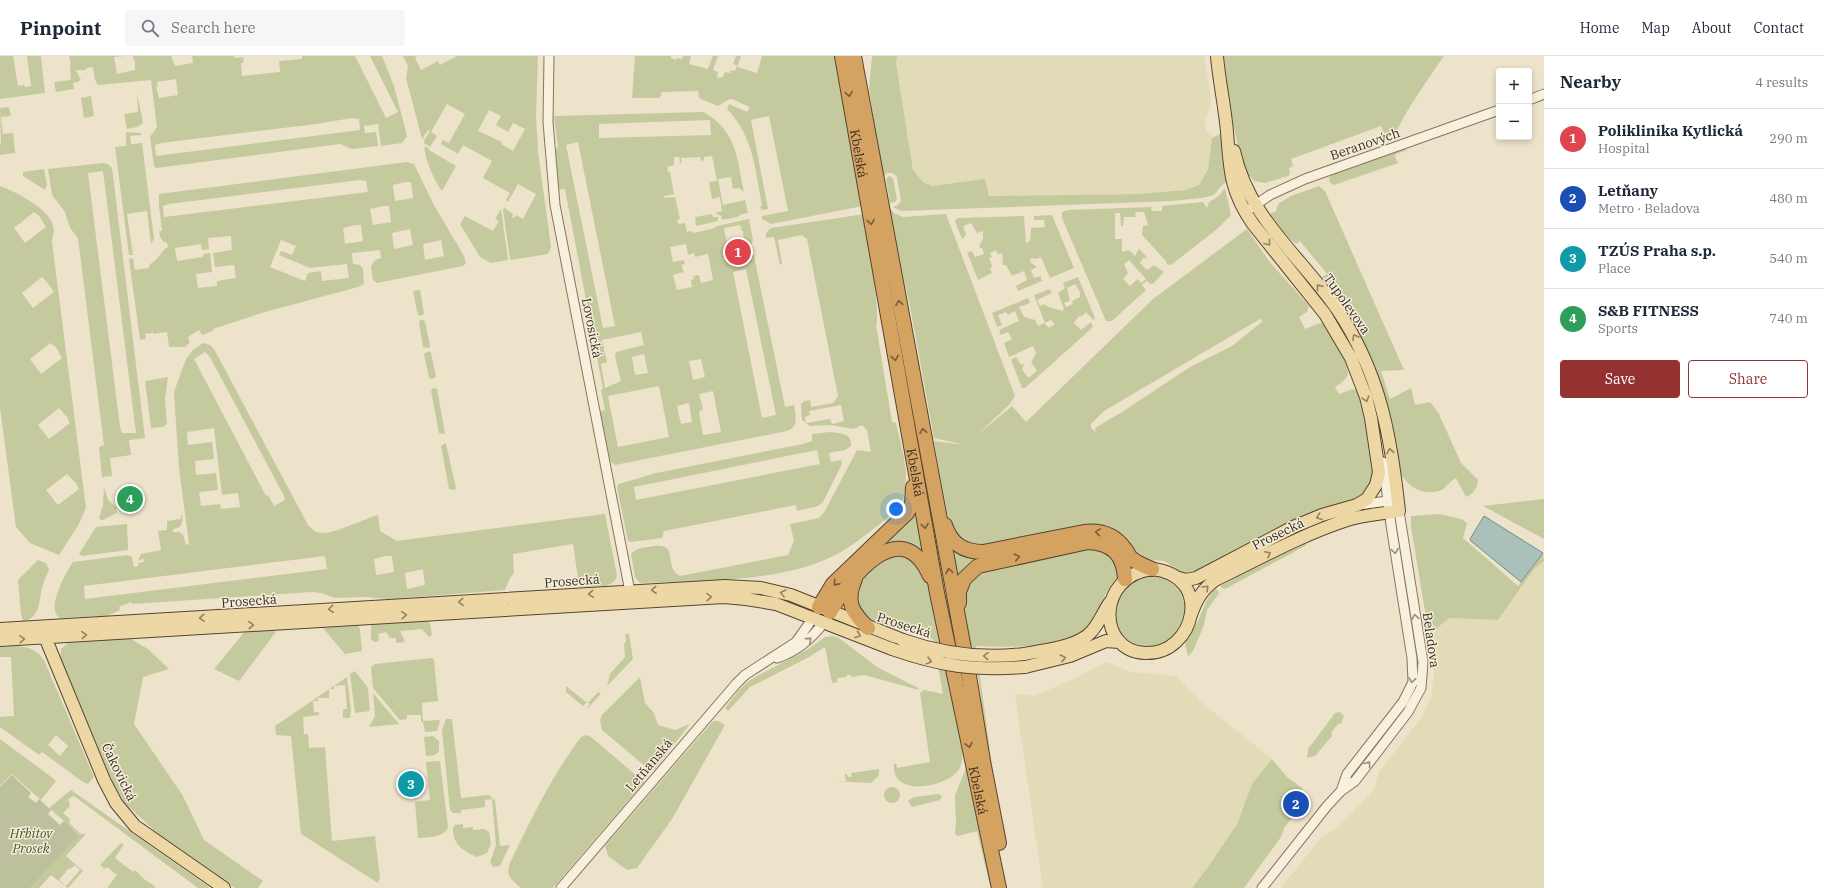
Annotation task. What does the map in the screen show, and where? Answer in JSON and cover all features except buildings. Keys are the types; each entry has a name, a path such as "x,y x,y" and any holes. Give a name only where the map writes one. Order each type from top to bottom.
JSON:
{"highway":[{"name":"Kbelská","path":"842,56 937,593 999,888"},
{"name":"Kbelská","path":"854,56 969,676 983,761 1009,888"},
{"path":"821,615 833,584 907,513 912,504 912,485 904,405"},
{"path":"930,470 949,536 956,544 965,549 983,552 1084,532 1099,532 1113,537 1125,548 1130,557 1142,565 1152,569"},
{"path":"959,623 960,587 968,574 982,565 1080,543 1095,542 1107,546 1119,556 1124,567 1124,579"},
{"path":"821,615 838,598 858,574 881,552 893,549 912,552 923,562 937,593"},
{"path":"858,574 850,596 851,606 855,615 868,628"}],"main road":[{"name":"Tupolevova","path":"1217,56 1232,183 1245,212 1335,328 1357,371 1371,418 1379,472 1376,485 1367,499 1357,505"},
{"name":"Tupolevova","path":"1227,131 1242,181 1255,205 1266,222 1335,307 1363,354 1373,376 1383,412 1394,506"},
{"name":"Prosecká","path":"1179,578 1186,580 1196,578 1293,527 1357,505"},
{"name":"Prosecká","path":"1191,615 1201,594 1215,580 1302,537 1344,521 1372,514 1394,506"},
{"path":"1152,569 1167,572 1179,578 1188,591 1192,607 1191,615 1182,635 1171,645 1154,652 1135,651 1119,642 1112,628 1109,612 1111,599 1124,579 1142,570 1152,569"},
{"name":"Prosecká","path":"0,630 44,632 631,597 746,586 790,595 821,615 892,649 921,659 960,667 999,669 1025,667 1070,656 1106,641 1119,642"},
{"name":"Prosecká","path":"821,615 868,628 920,646 964,655 999,657 1065,646 1085,638 1092,631 1111,599"},
{"name":"Prosecká","path":"0,640 44,632"},
{"name":"Čakovická","path":"44,632 104,780 116,803 135,826 224,888"}],"street":[{"name":"Lovosická","path":"549,56 548,122 555,205 631,597"},
{"path":"1532,99 1544,94"},
{"name":"Beranových","path":"1245,212 1281,190 1305,179 1496,111"},
{"name":"Tupolevova","path":"1371,418 1394,506"},
{"name":"Prosecká","path":"1357,505 1394,506"},
{"name":"Beladova","path":"1262,888 1341,791 1355,781 1408,712 1421,688 1423,671 1422,654 1394,506"},
{"name":"Letňanská","path":"561,888 736,684 760,664 796,642 821,615"}],"shaded area":[{"path":"897,56 1204,56 1211,97 1210,108 1205,120 1206,130 1212,138 1208,169 1199,185 1185,190 1139,194 989,196 985,180 932,186 923,182 913,170 896,63"},
{"path":"1544,561 1544,888 1281,888 1320,839 1339,826 1374,790 1379,772 1422,717 1431,697 1434,674 1431,645 1434,632 1440,624 1449,618 1498,620 1534,569"},
{"path":"1106,662 1132,672 1176,676 1202,703 1272,759 1252,784 1237,824 1192,888 1043,888 1015,694 1035,696"}],"green space":[{"path":"0,56 13,56 18,86 24,85 25,87 31,86 27,56 41,56 45,93 0,99"},
{"path":"69,56 125,56 114,57 117,74 135,70 133,56 171,56 175,66 193,63 192,56 234,56 235,58 243,57 244,62 241,63 242,76 280,72 279,61 302,59 302,56 355,56 386,118 398,112 370,56 382,56 394,86 407,136 402,143 381,146 378,124 364,126 365,133 376,132 378,146 352,149 340,144 156,168 154,166 150,137 157,127 151,80 98,85 95,80 93,67 86,68 86,70 76,70 81,80 73,83 74,89 56,92 54,82 71,80 71,64","holes":["176,79 178,95 159,98 156,87 158,86 157,82","352,118 359,119 360,130 156,156 155,145 161,143 316,124"]},
{"path":"403,56 417,56 415,58 421,70 438,61 440,65 457,56 538,56 536,116 538,152 551,247 548,254 510,259 503,210 507,204 505,208 513,214 512,217 514,218 516,215 523,219 536,194 518,184 508,202 506,200 510,193 483,178 492,161 463,145 458,154 441,144 443,140 449,143 465,114 447,104 431,132 437,136 430,147 424,143 430,131 428,130 422,139 406,78 408,66","holes":["489,110 501,116 496,125 508,132 513,123 525,129 513,151 501,144 502,142 478,131"]},
{"path":"635,56 671,56 671,58 676,60 677,58 682,59 683,56 691,56 689,64 708,69 713,56 718,56 713,70 718,72 717,78 723,77 725,72 730,73 731,70 735,71 737,65 733,64 736,56 741,56 737,67 757,73 762,56 835,56 863,206 771,224 762,219 762,216 788,211 769,116 751,120 768,209 763,210 759,207 762,206 752,154 743,131 727,109 729,104 747,112 750,107 732,99 718,106 699,98 698,91 662,92 660,98 632,98"},
{"path":"872,56 897,56 896,63 913,170 923,182 932,186 985,179 989,196 1139,194 1185,190 1199,185 1208,169 1212,138 1220,134 1227,182 1213,195 1174,201 901,211 893,207 898,205 901,201 897,177 893,173 887,173 883,178 881,169 869,88"},
{"path":"1224,56 1444,56 1409,108 1398,128 1397,134 1386,138 1381,126 1291,159 1293,166 1289,168 1290,174 1288,176 1265,183 1254,181 1250,176 1247,177 1242,162 1232,117"},
{"path":"137,93 143,123 137,127 127,129 124,114 138,112"},
{"path":"91,96 94,116 84,118 81,98"},
{"path":"9,107 11,116 1,117 3,134 13,133 15,153 0,155 0,108"},
{"path":"703,112 723,127 734,146 744,192 739,188 733,189 731,177 718,179 723,205 745,200 748,213 722,220 721,216 715,213 722,211 720,197 712,199 709,182 717,181 712,156 704,157 704,160 701,161 700,157 681,158 682,164 679,157 674,157 674,165 667,167 668,172 670,172 674,194 664,196 665,198 675,197 680,219 677,220 678,224 685,223 687,232 691,231 694,233 749,219 753,240 750,248 754,256 785,407 794,405 796,420 794,427 787,431 615,465 610,461 600,415 601,411 605,410 601,390 603,389 565,189 557,190 554,154 558,146 555,116","holes":["710,120 711,135 599,138 599,124","578,142 615,326 603,328 566,145","740,225 743,231 745,250 735,254 729,253 724,228","686,244 688,255 694,253 695,257 708,254 713,280 701,283 699,275 693,276 694,279 691,280 692,287 677,290 673,275 684,272 681,265 685,264 684,260 673,262 670,247","746,269 776,415 762,418 733,272","641,332 644,345 616,352 615,357 621,381 605,388 601,364 607,362 602,340","644,354 648,373 635,375 632,357","701,359 705,377 693,380 689,361","659,386 669,437 618,447 608,396","713,391 721,432 703,435 699,412 703,409 699,394","689,403 692,422 681,424 677,406"]},
{"path":"126,132 141,133 141,135 130,136 131,144 142,143 154,239 151,244 147,211 127,214 133,255 129,255 115,147 126,146"},
{"path":"425,146 456,166 442,191 427,162"},
{"path":"1401,148 1408,150 1396,154 1395,157 1398,163 1334,185 1329,182 1330,175"},
{"path":"407,162 414,164 435,207 464,256 466,263 463,266 377,283 373,280 371,267 375,260 381,258 380,250 352,253 353,264 360,265 363,269 364,284 358,287 265,312 213,329 213,331 202,335 199,330 188,337 190,342 185,347 169,347 167,332 153,334 152,329 152,333 145,334 146,339 140,340 129,259 133,258 135,270 149,268 150,264 156,260 168,247 167,243 161,238 159,231 162,231 159,194","holes":["360,180 366,181 368,192 164,217 163,206","411,182 413,198 395,201 393,185","389,206 391,222 373,225 370,209","361,225 363,241 345,244 343,228","410,229 413,245 394,249 392,233","231,236 232,250 213,253 215,267 234,265 236,278 217,281 217,286 198,288 196,274 212,272 210,253 203,254 203,257 177,261 175,248 201,244 202,250 209,249 208,238","281,240 296,246 292,255 281,251 279,255 310,268 347,264 349,278 322,281 321,271 308,273 305,281 270,267","441,240 444,256 425,260 423,244"]},
{"path":"103,163 108,164 112,168 145,438 129,440 131,455 110,458 112,476 102,477 99,447 104,445 78,238 70,228 65,212 52,195 48,169","holes":["103,171 136,433 122,433 120,427 88,173"]},
{"path":"44,169 47,185 45,190 23,176 23,172"},
{"path":"889,176 893,178 897,199 895,202 890,203 886,179"},
{"path":"0,186 24,197 41,209 52,223 54,230 52,242 86,508 79,524 59,555 30,543 16,527 0,408","holes":["34,212 39,216 46,227 25,243 14,228","42,277 54,292 33,308 22,293","50,343 56,347 62,358 41,374 30,359","59,408 70,423 49,439 38,425","67,474 76,483 79,489 58,505 46,490"]},
{"path":"1319,186 1325,191 1404,370 1381,371 1390,399 1411,388 1415,405 1430,402 1438,412 1461,463 1478,480 1474,491 1466,497 1456,478 1441,490 1427,492 1416,489 1403,477 1400,472 1392,427 1381,383 1365,344 1322,277 1327,274 1300,241 1296,244 1278,227 1270,214 1276,211 1278,204 1291,196"},
{"path":"1225,188 1231,215 1217,229 1171,265 1167,264 1166,261 1142,235 1143,226 1148,225 1144,212 1135,212 1136,217 1124,217 1123,226 1121,226 1120,213 1115,213 1115,239 1122,239 1122,252 1129,250 1135,256 1139,249 1147,257 1144,259 1143,258 1140,263 1147,270 1154,265 1164,272 1154,283 1150,284 1147,281 1142,285 1146,290 1112,321 1106,321 1062,218 1062,212 1068,210 1151,207 1152,211 1162,211 1162,206 1203,202 1207,208 1209,202 1219,196","holes":["1129,260 1146,279 1141,283 1138,279 1130,286 1123,279 1128,273 1124,264"]},
{"path":"888,206 894,213 903,217 946,214 1015,396 1010,404 976,436 1012,406 1026,422 1153,299 1247,229 1269,261 1309,306 1307,312 1299,317 1305,329 1320,323 1328,326 1348,369 1346,378 1335,387 1339,394 1353,389 1358,391 1364,405 1376,477 1365,494 1357,499 1300,518 1200,572 1186,575 1164,561 1140,559 1129,546 967,546 953,535 947,513 934,441 965,445 934,438 910,306 889,221","holes":["1260,319 1263,321 1232,346 1190,367 1095,428 1096,432 1091,428 1091,424 1104,411"]},
{"path":"501,209 508,260 491,263 480,257 460,224 465,216 493,231 499,221 495,219"},
{"path":"712,214 713,217 718,217 718,221 696,226 695,217"},
{"path":"865,214 873,262 877,311 876,325 892,422 896,423 905,462 906,482 902,501 889,517 852,545 829,558 808,566 785,572 736,579 640,583 635,577 631,554 636,550 643,548 659,546 665,547 670,555 675,572 680,576 788,555 794,541 790,524 819,518 825,511 857,450 871,452 867,430 862,425 854,429 830,425 810,426 806,423 802,420 801,404 804,401 810,400 811,407 833,403 838,396 807,239 802,235 778,240 782,264 780,265 774,237 766,238 767,232 771,228","holes":["841,405 844,421 832,424 830,419 806,423 805,417 810,415 809,411"]},
{"path":"1052,215 1074,268 1050,278 1041,257 1036,259 1031,258 1030,262 1037,267 1031,270 1034,278 1041,276 1041,280 1044,280 1018,291 1016,286 1027,280 1024,271 1012,276 1006,265 1003,265 1002,253 998,254 996,250 990,253 992,257 989,258 992,266 990,269 992,273 978,280 967,252 972,251 975,257 984,254 982,248 979,246 983,239 983,231 977,233 971,223 963,226 966,235 962,239 955,221 957,218 1024,216 1026,243 1030,241 1031,228 1045,227 1044,220 1034,220 1034,216"},
{"path":"1078,277 1095,318 1093,320 1086,312 1082,316 1079,316 1074,323 1081,330 1091,322 1093,327 1025,388 1022,388 1011,360 1016,357 1021,365 1024,364 1022,370 1029,378 1037,370 1031,363 1036,353 1033,346 1009,357 1004,343 1012,339 1008,332 1001,335 999,330 1019,321 1015,311 1008,315 1006,312 998,315 1002,325 997,327 992,313 1028,298 1030,303 1019,307 1024,317 1035,320 1038,326 1044,323 1049,328 1055,324 1051,320 1045,323 1034,295 1050,289 1052,293 1037,300 1040,306 1045,304 1046,306 1062,311 1064,309 1058,293 1065,288 1063,283","holes":["1075,284 1080,292 1080,297 1072,301 1073,304 1066,307 1064,303 1070,301 1067,288"]},
{"path":"420,290 424,314 420,316 418,315 413,291"},
{"path":"420,320 425,322 430,345 429,348 423,347 419,323"},
{"path":"203,343 210,345 214,349 308,525 315,531 327,533 378,515 380,531 397,541 605,514 617,576 615,580 607,585 581,587 579,585 573,544 513,554 514,573 505,590 390,599 365,597 335,598 321,593 312,592 132,604 131,602 119,607 120,610 107,616 59,618 56,613 55,606 58,590 73,562 128,555 132,557 134,567 138,566 138,563 144,562 143,558 138,561 141,554 161,550 158,531 167,530 167,521 181,519 181,515 182,523 178,528 173,529 173,532 179,532 183,535 186,545 189,544 179,468 174,392 186,359 193,350","holes":["205,352 210,357 285,500 274,506 268,495 266,496 194,359","214,428 222,495 238,493 240,507 221,509 220,504 201,506 199,492 218,490 216,473 196,475 195,461 214,459 212,442 188,445 187,432","325,556 327,569 85,599 84,586","392,556 394,572 376,575 374,559","423,569 425,585 407,589 405,573"]},
{"path":"429,351 431,353 436,377 432,379 429,378 424,354"},
{"path":"168,377 165,399 167,424 163,427 151,428 145,381"},
{"path":"433,388 437,389 444,434 439,433 431,391"},
{"path":"830,432 841,433 848,436 851,442 851,446 845,450 829,453 831,462 841,460 842,464 823,502 818,506 797,511 796,505 664,531 662,538 631,542 628,541 617,487 619,484 656,473 803,444 812,441 812,434","holes":["817,450 820,464 636,500 634,487"]},
{"path":"445,443 456,488 454,490 449,489 441,446"},
{"path":"104,487 108,500 116,507 117,513 103,520 99,519 103,505"},
{"path":"1544,499 1544,539 1483,506"},
{"path":"915,512 923,553 877,546"},
{"path":"1440,514 1461,519 1467,523 1463,538 1518,586 1543,553 1544,561 1534,569 1498,620 1449,618 1429,635 1411,527 1411,516"},
{"path":"127,524 128,550 83,556 79,554 96,527"},
{"path":"1301,542 1307,545 1225,589 1220,586"},
{"path":"952,548 985,556 958,578"},
{"path":"1081,549 1104,550 1114,561 1117,571 1115,582 1105,595 1091,623 1084,632 1069,640 1044,645 1014,647 976,646 991,759 988,760 979,681 972,646 970,645 962,594 977,572"},
{"path":"904,552 927,577 963,752 960,768 950,778 930,785 919,786 909,785 901,781 895,774 894,764 896,763 897,768 930,762 920,693 924,690 943,694 933,639 869,619 860,610 855,599 860,577 883,555"},
{"path":"38,560 46,563 49,569 42,588 36,613 29,620 23,621 18,580"},
{"path":"1149,575 1169,581 1179,591 1185,611 1179,631 1169,641 1149,647 1129,641 1119,631 1113,611 1119,591 1129,581"},
{"path":"1216,588 1219,593 1207,610 1204,625 1193,651 1188,656 1185,643 1197,623 1208,598"},
{"path":"427,619 430,624 432,635 429,637 422,629 400,631 405,642 396,643 396,638 390,638 386,632 378,634 379,641 374,642 371,639 371,627 373,623"},
{"path":"357,625 360,629 362,651 345,654 323,628"},
{"path":"247,629 275,630 275,633 239,681 214,669"},
{"path":"625,634 629,634 633,659 607,686 610,674 625,657"},
{"path":"833,636 839,638 877,667 918,688 919,690 864,675 851,677 851,675 847,675 846,677 837,678 837,682 832,683 825,647 809,657 750,687 728,711 725,708 740,689 750,680 810,648 825,637"},
{"path":"129,638 148,649 169,669 143,677 134,724 183,796 204,840 263,881 258,888 235,888 164,840 125,803 114,785 59,657 61,654 61,649 68,643"},
{"path":"18,646 35,651 44,660 94,777 88,784 83,782 42,752 39,755 0,727 0,717 14,716 11,657 0,657 0,647","holes":["56,735 68,746 60,756 48,745"]},
{"path":"432,658 434,660 438,701 422,703 423,721 440,720 437,731 425,732 423,722 421,722 421,715 407,715 407,719 400,720 373,688 371,667 375,664"},
{"path":"355,671 368,688 370,711 355,713 350,674"},
{"path":"347,677 351,710 350,718 343,718 343,709 347,709 345,685 334,686 334,689 329,689"},
{"path":"640,677 645,703 654,713 658,725 675,730 690,724 655,769 646,767 602,730 600,720 602,715"},
{"path":"566,686 587,702 583,706 566,692"},
{"path":"329,689 329,698 318,698 318,701 313,701 314,712 319,712 319,715 303,717 304,734 308,734 309,748 325,747 332,841 375,836 380,878 378,883 301,834 291,736 276,735 275,726"},
{"path":"598,692 601,694 586,710 590,704 587,702 589,702"},
{"path":"373,693 399,724 369,727 375,716"},
{"path":"1340,712 1344,716 1341,724 1338,724 1331,733 1332,736 1315,756 1307,758 1308,749 1335,713"},
{"path":"446,719 452,719 461,798 489,795 495,801 500,846 510,845 500,866 493,867 490,862 496,845 492,799 485,800 485,807 461,810 461,813 453,813 450,810 442,730"},
{"path":"713,721 718,721 725,725 672,819 637,868 627,870 608,856 605,846"},
{"path":"587,735 644,782 553,888 521,888 509,875 508,871 510,863 551,782 581,737"},
{"path":"433,736 439,741 439,751 435,755 426,756 424,737"},
{"path":"0,739 56,781 41,800 12,774 0,786"},
{"path":"1272,759 1287,777 1302,788 1304,802 1284,828 1281,837 1244,888 1192,888 1237,824 1252,784"},
{"path":"440,761 448,828 439,835 418,838 415,802 430,800 426,762"},
{"path":"968,766 992,888 990,886 977,831 958,836 955,834 955,795"},
{"path":"879,769 879,775 871,783 834,781 846,781 845,774 847,774 848,777 852,777 851,773"},
{"name":"Hřbitov Prosek","path":"12,775 31,793 28,797 36,803 39,799 51,810 48,814 60,825 64,821 79,835 30,888 0,888 0,787"},
{"path":"889,787 895,787 900,792 898,801 895,803 889,803 884,798 884,792"},
{"path":"71,790 209,887 198,888 74,796 68,799 70,806 63,813 70,819 69,823 81,834 86,834 66,856 83,871 68,888 51,875 39,888 30,888 79,834 49,808","holes":["75,865 80,870 66,886 59,880 69,868 71,869"]},
{"path":"938,794 942,796 940,800 912,807 908,801 914,797"},
{"path":"463,824 463,828 473,827 473,830 484,829 489,832 491,844 487,853 477,857 459,846 453,834 453,828 455,825"},
{"path":"121,843 124,844 115,858 133,872 135,870 144,879 155,886 155,888 107,888 117,875 107,867 105,869 100,865"}],"water":[{"path":"1484,516 1543,553 1521,582 1471,541 1470,539"}],"place":[{"name":"Poliklinika Kytlická","path":"738,252"},
{"name":"S&B FITNESS","path":"130,499"},
{"name":"TZÚS Praha s.p.","path":"411,784"},
{"name":"Letňany","path":"1296,804"}]}
